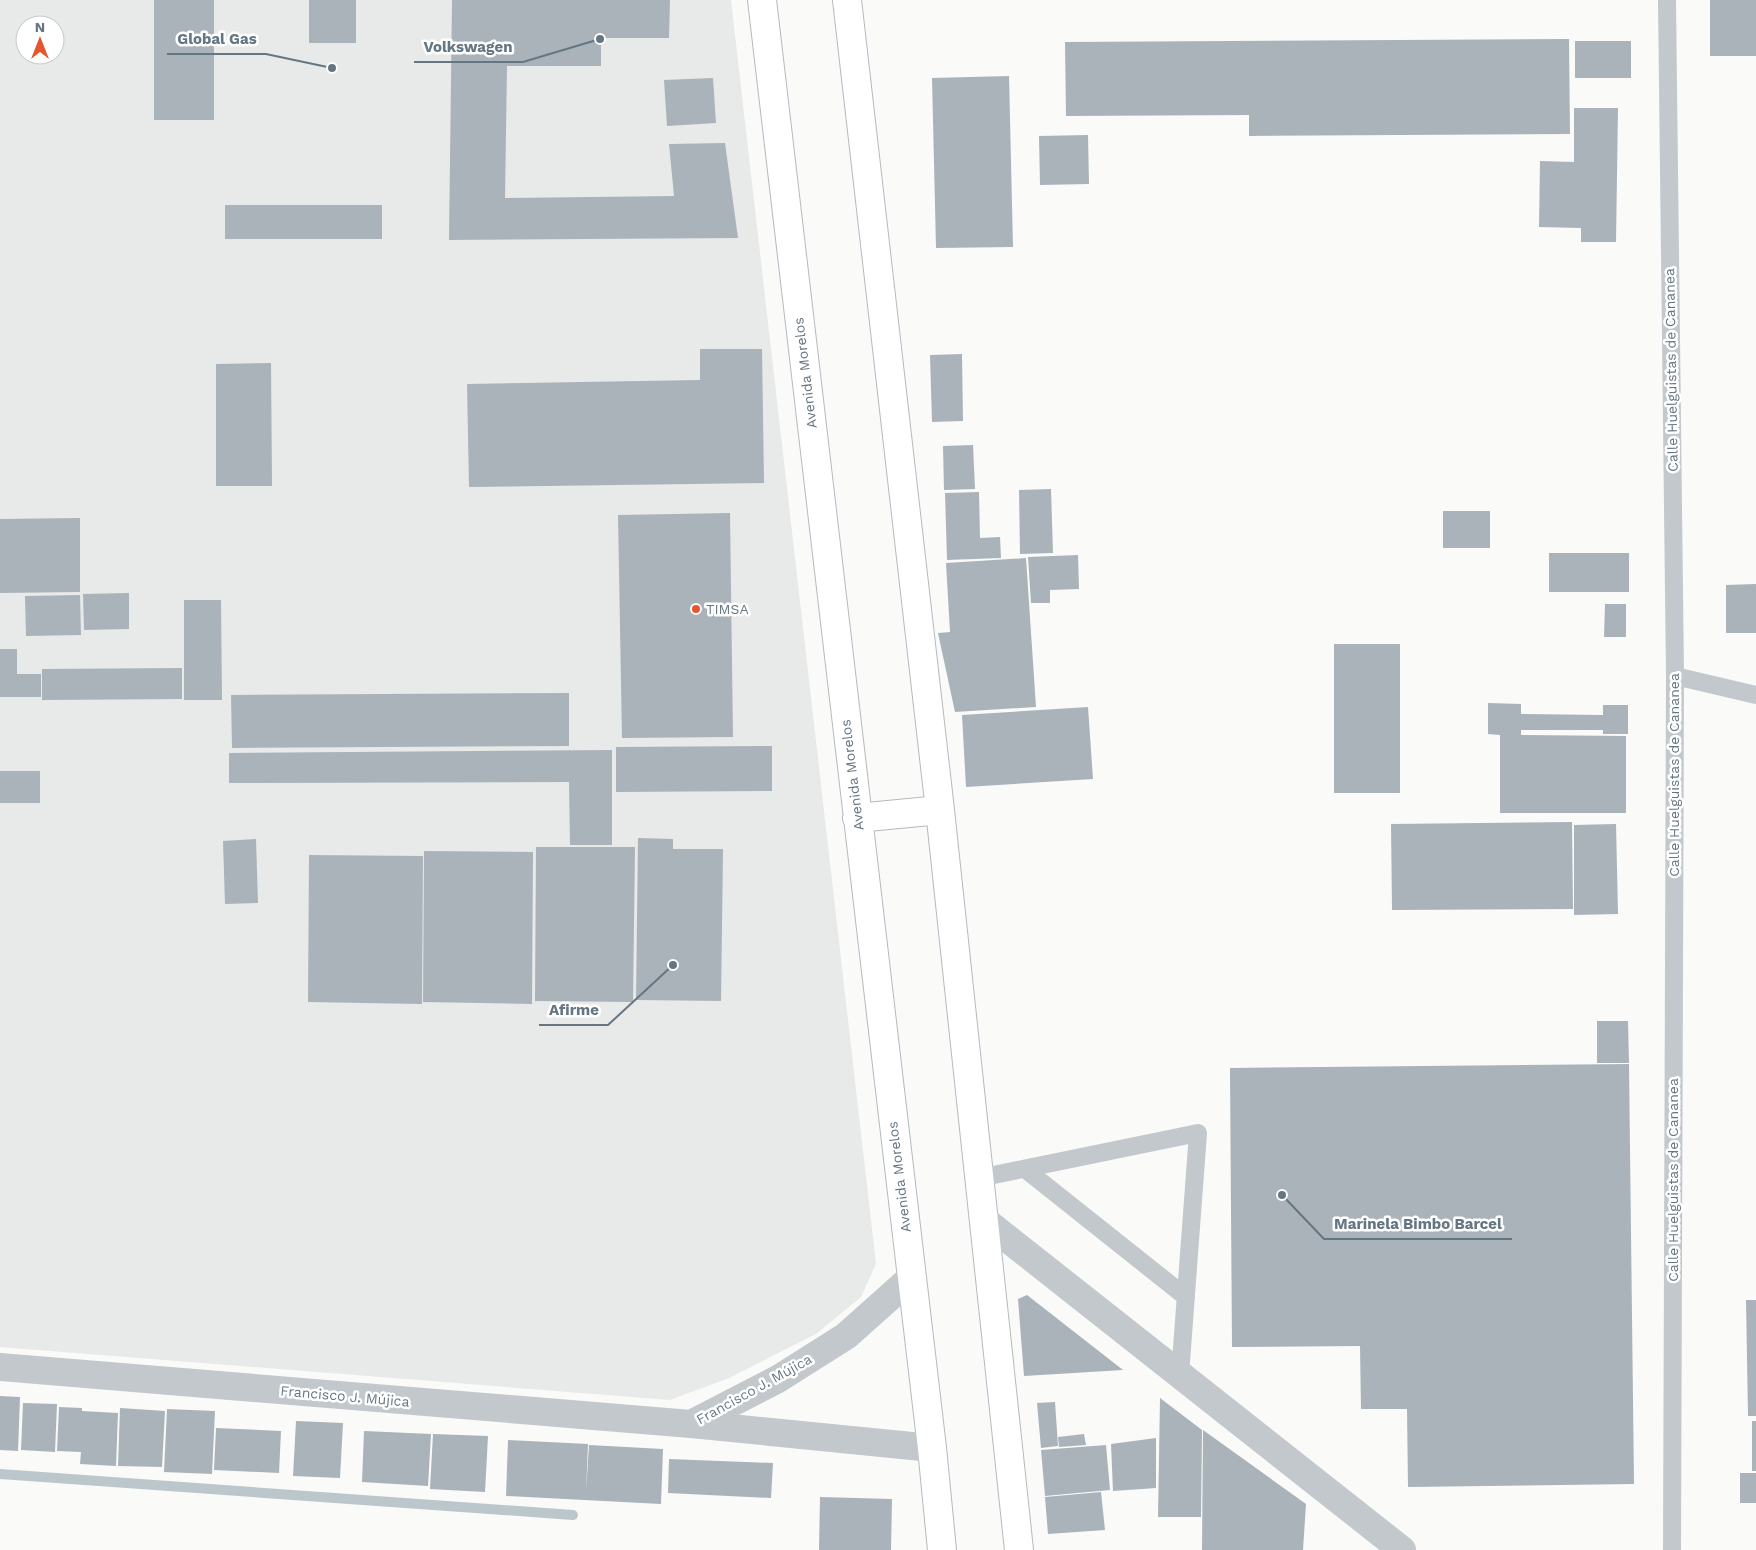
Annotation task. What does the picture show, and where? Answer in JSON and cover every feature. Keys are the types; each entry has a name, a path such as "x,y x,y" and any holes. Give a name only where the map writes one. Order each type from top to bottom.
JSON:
{"main road":[{"name":"Avenida Morelos","path":"762,0 932,1448 942,1550"},
{"path":"847,0 940,810 1019,1550"},
{"path":"857,818 940,810"}],"street":[{"path":"984,1220 1402,1550"},
{"name":"Francisco J. Mújica","path":"690,1424 778,1379 846,1336 911,1278"},
{"name":"Francisco J. Mújica","path":"0,1368 690,1424 932,1448"}],"lane":[{"name":"Calle Huelguistas de Cananea","path":"1667,0 1675,676 1672,1550"},
{"path":"1675,676 1756,695"},
{"path":"978,1178 1198,1133 1180,1375"},
{"path":"1025,1169 1186,1296"}],"shaded area":[{"path":"0,0 731,0 876,1264 861,1297 816,1334 729,1378 670,1400 0,1347"}],"building":[{"path":"154,0 214,0 214,120 154,120"},
{"path":"309,0 356,0 356,43 309,43"},
{"path":"452,0 670,0 669,38 601,38 601,66 507,66 505,198 674,196 669,144 725,143 738,238 449,240"},
{"path":"1710,0 1756,0 1756,56 1710,56"},
{"path":"1569,39 1570,134 1249,136 1249,115 1066,116 1065,42"},
{"path":"1575,41 1631,41 1631,78 1575,78"},
{"path":"1009,76 1013,247 936,248 932,78"},
{"path":"713,78 716,123 667,126 664,80"},
{"path":"1574,108 1618,108 1616,242 1581,242 1581,228 1539,227 1540,161 1574,162"},
{"path":"1088,135 1089,184 1040,185 1039,136"},
{"path":"225,205 382,205 382,239 225,239"},
{"path":"700,349 762,349 764,483 469,487 467,384 700,380"},
{"path":"962,354 963,421 932,422 930,355"},
{"path":"271,363 272,486 216,486 216,364"},
{"path":"973,445 975,489 944,490 943,446"},
{"path":"1051,489 1053,553 1020,554 1019,490"},
{"path":"979,492 980,538 1000,537 1001,558 947,560 945,493"},
{"path":"1443,511 1490,511 1490,548 1443,548"},
{"path":"730,513 733,737 622,738 618,515"},
{"path":"80,518 80,592 0,593 0,519"},
{"path":"1549,553 1629,553 1629,592 1549,592"},
{"path":"1078,555 1079,589 1050,590 1050,603 1031,603 1028,557"},
{"path":"1026,558 1036,707 955,712 938,633 950,632 946,563"},
{"path":"1756,584 1756,633 1726,633 1726,585"},
{"path":"129,593 129,629 84,630 83,594"},
{"path":"80,595 81,635 26,636 25,596"},
{"path":"184,600 221,600 222,700 184,700"},
{"path":"1605,604 1626,604 1626,637 1604,637"},
{"path":"1334,644 1400,644 1400,793 1334,793"},
{"path":"0,649 17,649 17,674 41,674 41,697 0,697"},
{"path":"182,668 182,699 42,700 42,669"},
{"path":"569,693 569,746 232,748 231,695"},
{"path":"1488,703 1521,704 1521,714 1603,715 1603,705 1628,705 1628,734 1603,734 1603,730 1521,730 1521,735 1626,736 1626,813 1500,813 1500,735 1488,734"},
{"path":"1088,707 1093,779 966,787 962,715"},
{"path":"772,746 772,791 616,792 616,747"},
{"path":"612,750 612,845 570,845 569,782 229,783 229,753"},
{"path":"0,771 40,771 40,803 0,803"},
{"path":"1572,822 1573,909 1392,910 1391,824"},
{"path":"1616,824 1618,914 1574,915 1574,825"},
{"path":"638,838 673,839 673,849 723,849 721,1001 636,1000"},
{"path":"256,839 258,903 225,904 223,841"},
{"path":"536,847 635,847 633,1002 535,1001"},
{"path":"424,851 533,852 532,1004 423,1002"},
{"path":"309,855 423,856 422,1004 308,1002"},
{"path":"1597,1021 1628,1021 1629,1063 1597,1063"},
{"path":"1629,1064 1634,1484 1408,1487 1407,1409 1361,1409 1360,1346 1232,1347 1230,1068"},
{"path":"1027,1295 1123,1370 1024,1376 1018,1299"},
{"path":"1746,1300 1756,1300 1756,1416 1748,1416"},
{"path":"0,1396 20,1397 18,1451 0,1450"},
{"path":"1160,1398 1202,1430 1201,1517 1158,1517"},
{"path":"1055,1402 1058,1446 1041,1448 1037,1403"},
{"path":"23,1403 57,1404 55,1452 21,1450"},
{"path":"59,1407 82,1408 82,1411 118,1413 116,1466 80,1464 81,1452 57,1451"},
{"path":"120,1408 165,1411 162,1467 118,1466"},
{"path":"167,1409 215,1411 212,1474 164,1472"},
{"path":"296,1421 343,1423 340,1478 293,1476"},
{"path":"1752,1421 1756,1421 1756,1471 1752,1471"},
{"path":"216,1428 281,1431 279,1473 214,1470"},
{"path":"1203,1430 1306,1504 1303,1550 1202,1550"},
{"path":"364,1431 431,1434 428,1486 362,1482"},
{"path":"433,1434 488,1436 485,1492 430,1489"},
{"path":"1084,1434 1086,1445 1059,1447 1058,1437"},
{"path":"1156,1438 1156,1488 1113,1491 1111,1444"},
{"path":"508,1440 588,1444 586,1492 589,1445 663,1449 661,1504 506,1496"},
{"path":"1106,1445 1110,1490 1045,1496 1041,1450"},
{"path":"669,1459 773,1463 771,1498 668,1493"},
{"path":"1740,1473 1756,1473 1756,1503 1740,1503"},
{"path":"1101,1492 1105,1530 1048,1534 1045,1497"},
{"path":"820,1497 892,1499 891,1550 819,1550"}],"waterway":[{"path":"0,1474 573,1515"}],"place":[{"name":"Volkswagen","path":"600,39"},
{"name":"Global Gas","path":"332,68"},
{"name":"TIMSA","path":"696,609"},
{"name":"Afirme","path":"673,965"},
{"name":"Marinela Bimbo Barcel","path":"1282,1195"}]}
